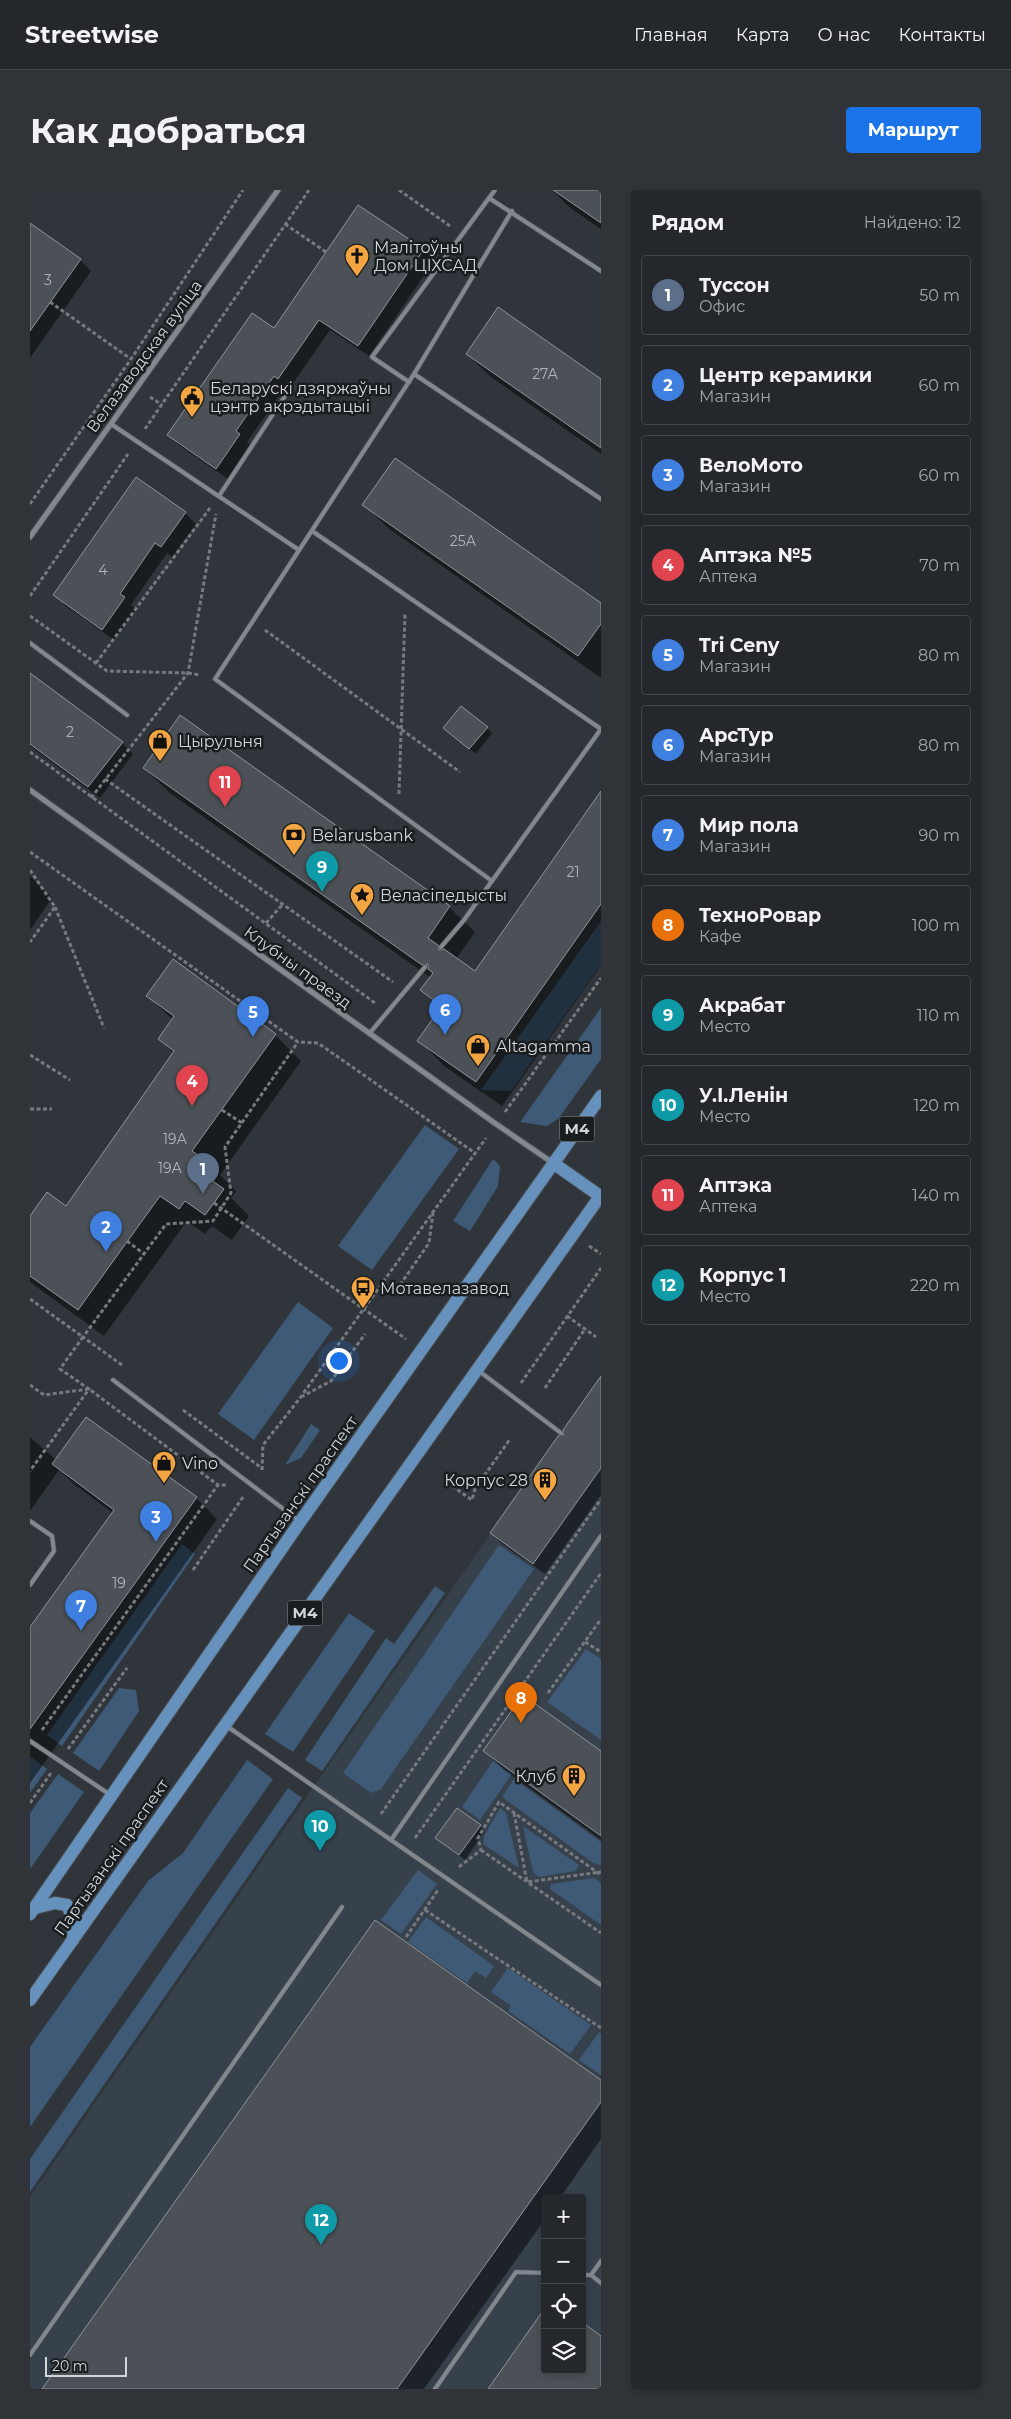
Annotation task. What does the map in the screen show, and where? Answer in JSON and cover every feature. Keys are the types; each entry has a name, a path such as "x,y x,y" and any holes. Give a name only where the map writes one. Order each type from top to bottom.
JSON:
{"main road":[{"name":"Партызанскі праспект","path":"32,1911 300,1522 601,1096"},
{"path":"553,1163 600,1196"},
{"name":"Партызанскі праспект","path":"30,2000 600,1196"},
{"path":"32,1911 55,1903 67,1905 74,1921 73,1940"}],"street":[{"name":"Велазаводская вуліца","path":"30,537 278,190"},
{"name":"Клубны праезд","path":"30,790 369,1034 553,1163"}],"lane":[{"path":"409,382 372,357 495,190"},
{"path":"489,198 512,211 601,270"},
{"path":"492,881 215,679 409,382 512,211"},
{"path":"414,374 601,499"},
{"path":"219,496 285,396"},
{"path":"111,424 299,550"},
{"path":"312,531 601,728 464,920 441,947"},
{"path":"30,643 127,715"},
{"path":"369,1034 426,968"},
{"path":"478,1370 561,1433"},
{"path":"113,1380 300,1522"},
{"path":"30,1521 52,1536 54,1551 30,1585"},
{"path":"391,1840 601,1536"},
{"path":"226,1725 601,1985"},
{"path":"31,1741 113,1796"},
{"path":"30,2355 342,1907"},
{"path":"591,2275 601,2261"},
{"path":"434,2389 516,2272 541,2274"},
{"path":"586,2275 591,2275 601,2283"}],"path":[{"path":"30,504 131,359 244,190"},
{"path":"30,596 308,190"},
{"path":"399,190 462,234"},
{"path":"285,224 326,252"},
{"path":"50,302 131,359"},
{"path":"96,663 219,496"},
{"path":"91,798 188,673 219,496"},
{"path":"398,812 406,595"},
{"path":"30,616 107,671 188,673 215,679"},
{"path":"252,621 460,772"},
{"path":"30,752 388,1012"},
{"path":"105,780 379,972"},
{"path":"30,852 298,1042 318,1042 475,1153"},
{"path":"30,870 55,907 104,1028"},
{"path":"266,924 283,904"},
{"path":"30,942 55,907"},
{"path":"498,1104 505,1112 601,978"},
{"path":"251,1485 218,1486 60,1369 166,1224 213,1221 232,1193 225,1147 298,1042"},
{"path":"30,1055 70,1080"},
{"path":"30,1109 52,1109"},
{"path":"222,1110 242,1123"},
{"path":"193,1570 263,1469 263,1445 300,1398 486,1138"},
{"path":"214,1203 421,1349"},
{"path":"400,1285 429,1243 433,1210"},
{"path":"127,1241 144,1254"},
{"path":"512,1396 601,1268"},
{"path":"30,1299 83,1337"},
{"path":"567,1316 596,1336"},
{"path":"545,1388 585,1329"},
{"path":"300,1398 331,1381 365,1334"},
{"path":"30,1385 44,1395 89,1389"},
{"path":"30,1471 89,1389"},
{"path":"452,1486 472,1500 475,1490 510,1439"},
{"path":"31,1741 218,1486"},
{"path":"372,1827 601,1500"},
{"path":"406,1850 601,1573"},
{"path":"548,1693 601,1619"},
{"path":"585,1642 601,1652"},
{"path":"30,1803 127,1668"},
{"path":"600,1873 499,1802 478,1838 481,1850 601,1933"},
{"path":"514,1813 527,1882"},
{"path":"406,1937 446,1878 481,1850"},
{"path":"527,1882 600,1873"},
{"path":"425,1910 601,2028"}],"shaded area":[{"path":"601,921 601,964 511,1091 481,1090"},
{"path":"601,1008 601,1059 559,1118 547,1126 520,1122"},
{"path":"425,1125 459,1149 372,1270 338,1246"},
{"path":"493,1159 500,1166 498,1186 470,1231 453,1221"},
{"path":"298,1302 333,1328 254,1440 218,1414"},
{"path":"601,1376 601,2389 30,2389 30,2197 314,1786"},
{"path":"311,1424 320,1430 301,1458 285,1465"},
{"path":"182,1544 195,1554 62,1746 47,1735"},
{"path":"499,1545 534,1569 381,1789 371,1793 343,1773"},
{"path":"435,1586 445,1593 322,1771 305,1760 386,1638 394,1644"},
{"path":"349,1613 375,1631 293,1752 265,1734"},
{"path":"586,1649 601,1659 601,1740 547,1702"},
{"path":"119,1688 136,1690 139,1711 99,1771 73,1753"},
{"path":"30,1758 47,1769 30,1793"},
{"path":"247,1760 273,1779 30,2127 30,2047 148,1881 183,1853"},
{"path":"493,1761 512,1774 480,1820 462,1807"},
{"path":"58,1774 84,1792 30,1869 30,1813"},
{"path":"514,1779 601,1842 601,1865 593,1863 502,1797"},
{"path":"288,1788 302,1798 30,2192 30,2159"},
{"path":"500,1808 506,1813 519,1868 483,1844 484,1836"},
{"path":"523,1826 579,1865 576,1871 539,1877 533,1872"},
{"path":"418,1870 437,1884 401,1934 381,1920"},
{"path":"594,1878 601,1883 601,1925 550,1889 551,1884"},
{"path":"426,1917 494,1966 486,1978 475,1971 467,1983 408,1942"},
{"path":"508,1968 591,2025 570,2054 508,2011 511,2006 491,1992"},
{"path":"599,2032 601,2034 601,2075 579,2060"}],"building":[{"path":"553,190 601,190 601,223"},
{"path":"358,205 424,249 358,346 319,320 278,379 274,376 236,431 240,434 216,469 167,435 252,313 274,328"},
{"path":"30,223 81,259 30,331"},
{"path":"498,307 601,379 601,448 466,354"},
{"path":"395,458 601,603 601,624 578,656 362,505"},
{"path":"136,477 186,512 161,547 155,543 120,594 125,597 102,630 53,595"},
{"path":"30,673 123,742 88,787 30,744"},
{"path":"461,706 488,727 469,749 443,728"},
{"path":"180,715 450,906 428,938 438,945 439,950 444,949 475,971 601,791 601,904 476,1082 417,1041 442,1006 420,990 433,973 428,969 428,964 422,965 143,768"},
{"path":"173,959 276,1034 192,1151 211,1164 203,1174 224,1189 214,1203 205,1215 185,1201 179,1209 160,1196 78,1310 30,1276 30,1216 47,1192 66,1206 174,1051 158,1039 174,1016 146,996"},
{"name":"Корпус 28","path":"601,1376 601,1468 533,1564 490,1533 558,1436 564,1435 563,1430"},
{"path":"86,1417 197,1497 30,1729 30,1627 114,1510 52,1464"},
{"name":"Клуб","path":"523,1695 601,1751 601,1836 483,1751"},
{"path":"457,1808 481,1825 459,1855 435,1838"},
{"path":"375,1920 601,2080 601,2102 397,2389 42,2389"},
{"path":"541,2314 541,2374 586,2374 586,2325 601,2336 601,2389 488,2389"}],"place":[{"name":"Малітоўны Дом ЦІХСАД","path":"357,277"},
{"name":"Беларускі дзяржаўны цэнтр акрэдытацыі","path":"192,418"},
{"name":"Цырульня","path":"160,762"},
{"name":"Аптэка","path":"225,807"},
{"name":"Belarusbank","path":"294,856"},
{"name":"Акрабат","path":"322,892"},
{"name":"Веласіпедысты","path":"362,916"},
{"name":"АрсТур","path":"445,1035"},
{"name":"Tri Ceny","path":"253,1037"},
{"name":"Altagamma","path":"478,1067"},
{"name":"Аптэка №5","path":"192,1106"},
{"name":"Туссон","path":"203,1194"},
{"name":"Центр керамики","path":"106,1252"},
{"name":"Мотавелазавод","path":"363,1309"},
{"name":"Vino","path":"164,1484"},
{"name":"Корпус 28","path":"545,1501"},
{"name":"ВелоМото","path":"156,1542"},
{"name":"Мир пола","path":"81,1631"},
{"name":"ТехноРовар","path":"521,1723"},
{"name":"Клуб","path":"574,1797"},
{"name":"У.І.Ленін","path":"320,1851"},
{"name":"Корпус 1","path":"321,2245"}]}
